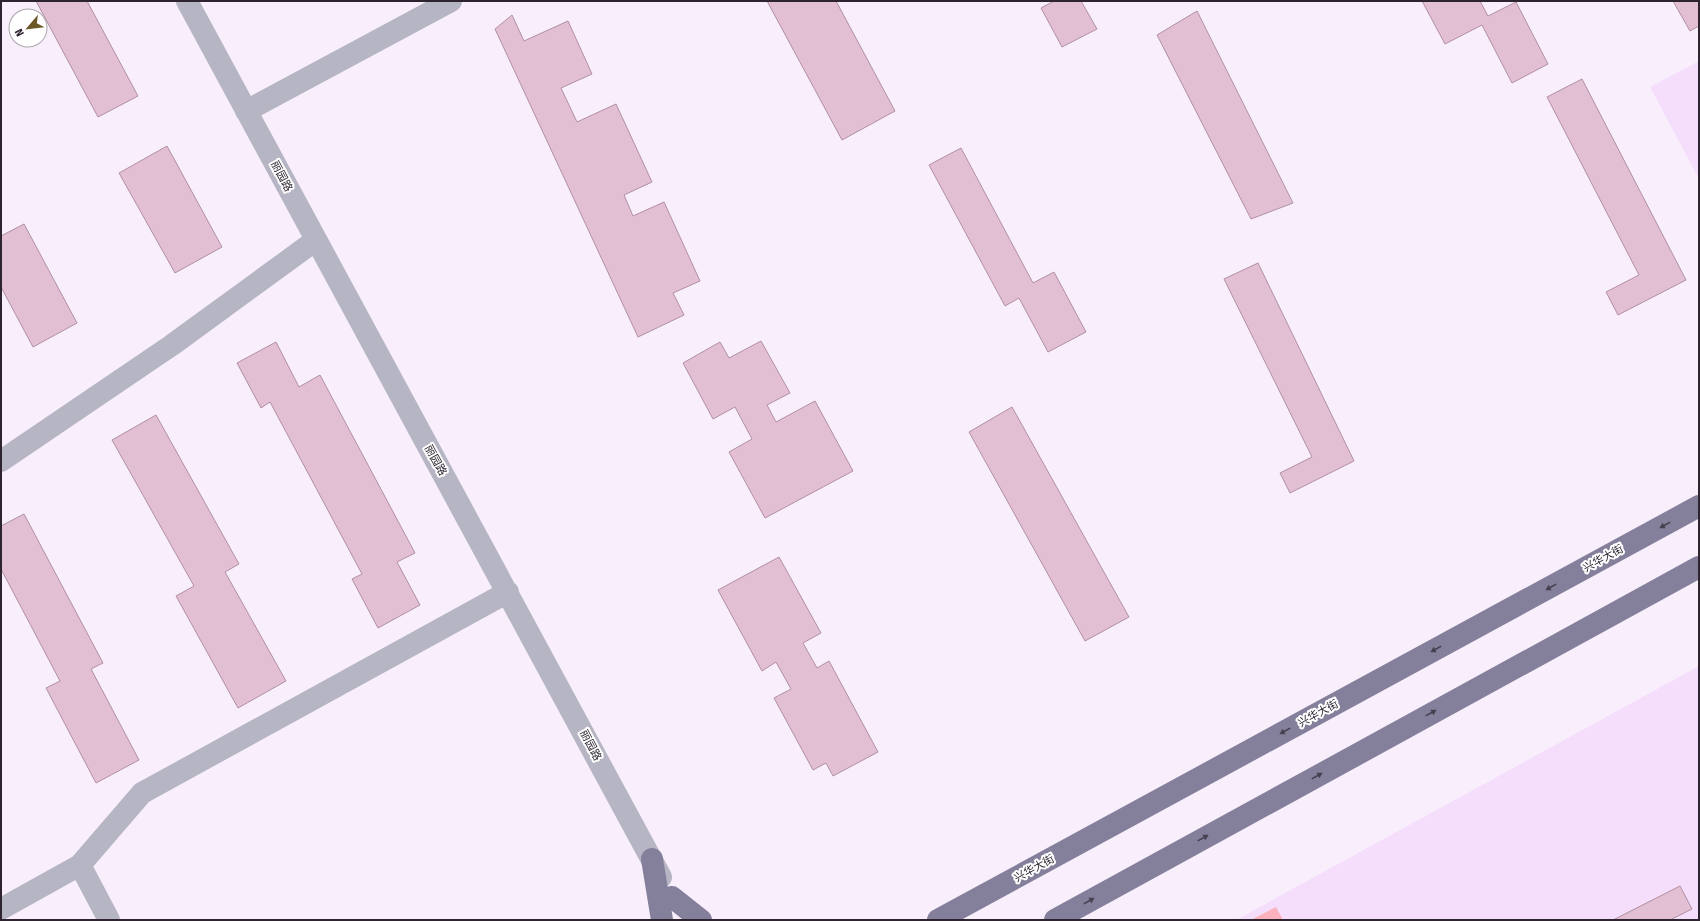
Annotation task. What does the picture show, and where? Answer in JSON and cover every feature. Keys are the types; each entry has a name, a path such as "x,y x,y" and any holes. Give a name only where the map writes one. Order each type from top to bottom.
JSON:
{"main road":[{"name":"兴华大街","path":"938,920 1699,506"},
{"path":"1055,920 1699,567"},
{"path":"652,859 662,920"},
{"path":"672,897 701,920"}],"street":[{"name":"丽园路","path":"187,1 508,592 684,920"},
{"path":"246,111 451,1"},
{"path":"1,461 172,345 316,240"},
{"path":"1,909 80,865 142,793 508,592"},
{"path":"80,865 109,920"}],"shaded area":[{"path":"1699,61 1699,179 1650,87"},
{"path":"1699,666 1699,920 1236,920"},
{"path":"1276,907 1283,920 1251,920"}],"building":[{"path":"36,1 87,1 138,96 98,117 48,23 48,8 40,8"},
{"path":"767,1 836,1 895,111 842,140"},
{"path":"1054,1 1081,1 1097,29 1062,47 1041,8"},
{"path":"1422,1 1480,1 1488,16 1516,2 1548,64 1512,83 1482,25 1445,44"},
{"path":"1673,1 1699,1 1699,26 1690,31"},
{"path":"1197,11 1293,203 1251,219 1157,35"},
{"path":"512,15 524,41 568,21 592,74 561,88 577,122 616,104 652,182 624,195 633,216 664,202 700,281 673,293 684,315 638,337 495,29"},
{"path":"1582,79 1686,280 1618,315 1606,292 1639,275 1547,97"},
{"path":"167,146 222,247 175,273 119,173"},
{"path":"961,148 1033,283 1054,272 1086,332 1048,352 1019,298 1005,306 929,165"},
{"path":"24,224 77,323 33,347 1,287 1,236"},
{"path":"1258,263 1354,461 1290,493 1280,473 1312,457 1224,279"},
{"path":"761,341 790,393 767,405 776,422 815,401 853,471 765,518 729,452 752,439 735,407 713,419 683,363 720,342 729,358"},
{"path":"276,342 299,387 320,375 415,553 397,562 420,605 378,628 352,579 362,574 270,402 261,408 237,363"},
{"path":"1012,407 1129,617 1085,641 969,432"},
{"path":"156,415 239,564 225,572 286,681 238,708 176,596 194,586 112,440"},
{"path":"24,514 103,663 91,669 139,760 96,783 46,688 60,681 1,569 1,526"},
{"path":"779,557 821,633 803,643 817,668 829,661 878,752 833,776 826,763 813,770 774,698 791,689 776,662 762,671 718,590"},
{"path":"1680,886 1692,909 1670,920 1613,920"}]}
